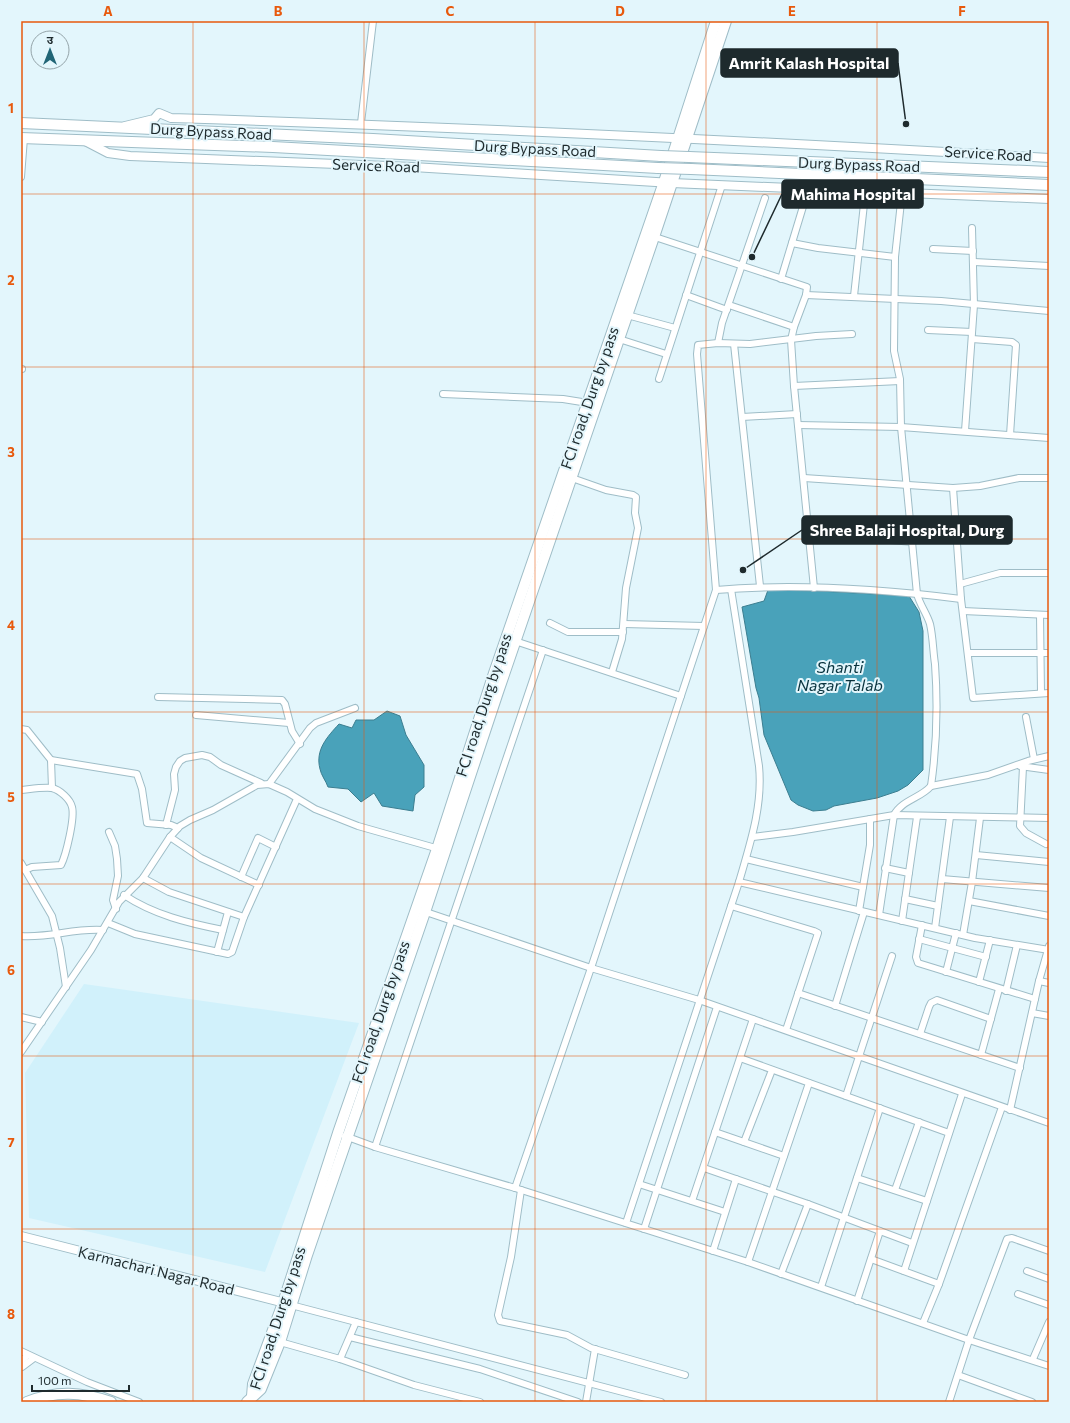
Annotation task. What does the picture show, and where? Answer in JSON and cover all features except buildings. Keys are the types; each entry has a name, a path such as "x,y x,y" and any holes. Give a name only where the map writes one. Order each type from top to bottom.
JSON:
{"main road":[{"name":"FCI road, Durg by pass","path":"715,39 716,21"},
{"name":"FCI road, Durg by pass","path":"249,1399 253,1384 287,1304 420,910 515,641 567,477 588,403 650,236 715,39 726,21"},
{"name":"Durg Bypass Road","path":"21,123 373,139 661,156 1049,172"},
{"name":"Durg Bypass Road","path":"22,138 273,147 658,168 1049,185"},
{"name":"FCI road, Durg by pass","path":"441,849 494,673 620,339 650,236"},
{"name":"FCI road, Durg by pass","path":"249,1399 261,1389 280,1342 287,1304"},
{"path":"27,1402 54,1393 76,1393 111,1402"}],"street":[{"path":"361,124 373,21"},
{"name":"Service Road","path":"118,128 154,119 159,113 171,118 361,124 1049,158"},
{"path":"21,177 22,138"},
{"name":"Service Road","path":"84,140 108,153 130,156 413,167 668,183 830,188 902,193 1049,199"},
{"path":"658,379 722,185"},
{"path":"902,193 895,257 893,298 894,351 900,381 906,486 913,542 917,594 931,626 938,702 936,754 931,786"},
{"path":"718,343 728,308 765,198"},
{"path":"781,279 805,200"},
{"path":"854,296 864,204"},
{"path":"966,431 974,305 972,228"},
{"path":"650,236 807,287 806,295 791,340 794,386 810,535 814,588"},
{"path":"792,243 895,257"},
{"path":"933,249 973,251"},
{"path":"974,262 1049,266"},
{"path":"686,295 794,328"},
{"path":"806,295 893,298 1049,310"},
{"path":"627,315 675,328"},
{"path":"928,330 1012,342 1016,345 1010,435"},
{"path":"685,1375 596,1349 567,1335 503,1323 498,1319 511,1257 518,1189 716,590 697,349 701,344 734,344 852,334"},
{"path":"620,339 666,354"},
{"path":"734,344 760,586"},
{"path":"794,386 900,381"},
{"path":"443,394 563,399 588,403"},
{"path":"742,417 797,414"},
{"path":"798,425 902,427 1049,438"},
{"path":"567,477 606,490 633,495 636,497 635,513 638,528 626,588 623,632 612,672"},
{"path":"804,478 953,488 980,486 1018,478 1049,478"},
{"path":"953,488 960,584 973,698 1049,693"},
{"path":"810,535 834,535 913,542"},
{"path":"960,584 1000,573 1049,573"},
{"path":"716,590 760,586 917,594 962,599"},
{"path":"626,1223 753,836 760,783 731,589"},
{"path":"964,611 1049,615"},
{"path":"1040,615 1041,693"},
{"path":"550,623 561,630 568,632 623,632"},
{"path":"624,624 704,626"},
{"path":"515,641 681,696"},
{"path":"375,1147 543,650"},
{"path":"968,653 1049,653"},
{"path":"158,697 279,699 284,702 289,723 300,744"},
{"path":"269,784 300,744 310,728 316,723 355,708"},
{"path":"196,715 289,723"},
{"path":"1026,717 1034,760"},
{"path":"21,729 27,730 51,760 52,788"},
{"path":"166,825 175,790 174,774 176,767 180,761 185,758 202,755 210,757 221,765 261,783 269,784 287,792 315,809 358,826 441,849"},
{"path":"879,915 894,815 900,806 931,786 988,775 1049,756"},
{"path":"51,760 137,774 142,789 147,823 178,828"},
{"path":"1020,766 1049,770"},
{"path":"1020,766 1020,826 1026,833 1046,844"},
{"path":"21,1052 66,987 126,894 142,878 170,836 178,828 190,820 213,810 261,783"},
{"path":"21,790 52,788 62,793 70,802 73,810 71,828 62,862 59,866 32,867 25,870"},
{"path":"108,923 135,934 217,952 228,954 232,952 244,917 297,799"},
{"path":"753,836 792,832 894,815 917,817 1049,818"},
{"path":"902,920 917,817"},
{"path":"935,928 950,817"},
{"path":"946,972 952,948 960,934 969,901 980,818"},
{"path":"835,1006 862,911 863,887 870,845 870,819"},
{"path":"108,832 115,846 117,885 114,900 116,909"},
{"path":"170,836 201,858 259,885"},
{"path":"241,877 258,838 276,847"},
{"path":"976,856 1049,862"},
{"path":"746,859 863,887"},
{"path":"21,863 52,916 58,934 66,987"},
{"path":"886,868 909,873"},
{"path":"142,878 169,892 244,917"},
{"path":"942,879 1049,888"},
{"path":"738,882 960,934 1017,945 1049,949 1039,981 1010,1110"},
{"path":"117,885 141,905 166,916 223,930"},
{"path":"905,899 938,906"},
{"path":"969,901 1049,916"},
{"path":"730,906 818,933 786,1030"},
{"path":"420,910 591,968 717,1006 962,1094 1049,1123"},
{"path":"217,952 228,912"},
{"path":"922,925 916,957 918,963 1035,999"},
{"path":"21,936 43,937 86,929 103,930"},
{"path":"919,939 986,957"},
{"path":"979,982 990,940"},
{"path":"1006,991 1017,945"},
{"path":"846,1096 892,956"},
{"path":"1039,981 1049,983"},
{"path":"981,1055 999,989"},
{"path":"798,993 1020,1068"},
{"path":"920,1034 929,1006 937,1000 991,1019"},
{"path":"644,1228 717,1006"},
{"path":"1032,1013 1049,1016"},
{"path":"21,1017 42,1022"},
{"path":"692,1201 753,1019"},
{"path":"740,1058 949,1133"},
{"path":"744,1142 772,1070"},
{"path":"748,1262 809,1083"},
{"path":"904,1271 962,1094"},
{"path":"923,1323 939,1284 1002,1107"},
{"path":"821,1287 880,1108"},
{"path":"895,1190 919,1122"},
{"path":"715,1132 784,1156"},
{"path":"343,1135 375,1147 518,1189 748,1262 969,1340 1049,1366"},
{"path":"704,1168 808,1204 912,1243"},
{"path":"857,1178 927,1201"},
{"path":"713,1251 736,1179"},
{"path":"639,1184 725,1212"},
{"path":"781,1274 808,1204"},
{"path":"858,1301 880,1231"},
{"name":"Karmachari Nagar Road","path":"21,1236 287,1304"},
{"path":"949,1402 969,1340 1007,1239 1012,1238 1049,1251"},
{"path":"871,1259 939,1284"},
{"path":"1027,1271 1049,1279"},
{"path":"1018,1294 1049,1305"},
{"path":"287,1304 661,1402"},
{"path":"340,1359 356,1322"},
{"path":"1033,1360 1049,1322"},
{"path":"350,1337 480,1370 578,1402"},
{"path":"280,1342 340,1359 414,1385 480,1402"},
{"path":"586,1402 596,1349"},
{"path":"21,1351 87,1382 139,1402"},
{"path":"22,1364 31,1356"},
{"path":"958,1375 1032,1402"}],"shaded area":[{"path":"84,984 359,1023 265,1272 29,1218 25,1073"}],"water":[{"name":"Shanti Nagar Talab","path":"768,590 909,596 919,612 923,631 923,770 908,785 898,791 877,798 834,806 826,810 813,811 798,805 791,800 764,735 759,698 742,607 764,601"},
{"path":"387,711 400,716 406,735 424,765 424,787 415,795 413,811 382,806 374,793 361,802 348,789 328,787 321,771 319,756 323,744 339,724 352,728 356,720 374,720"}],"place":[{"name":"Amrit Kalash Hospital","path":"906,124"},
{"name":"Mahima Hospital","path":"752,257"},
{"name":"Shree Balaji Hospital, Durg","path":"743,570"}]}
